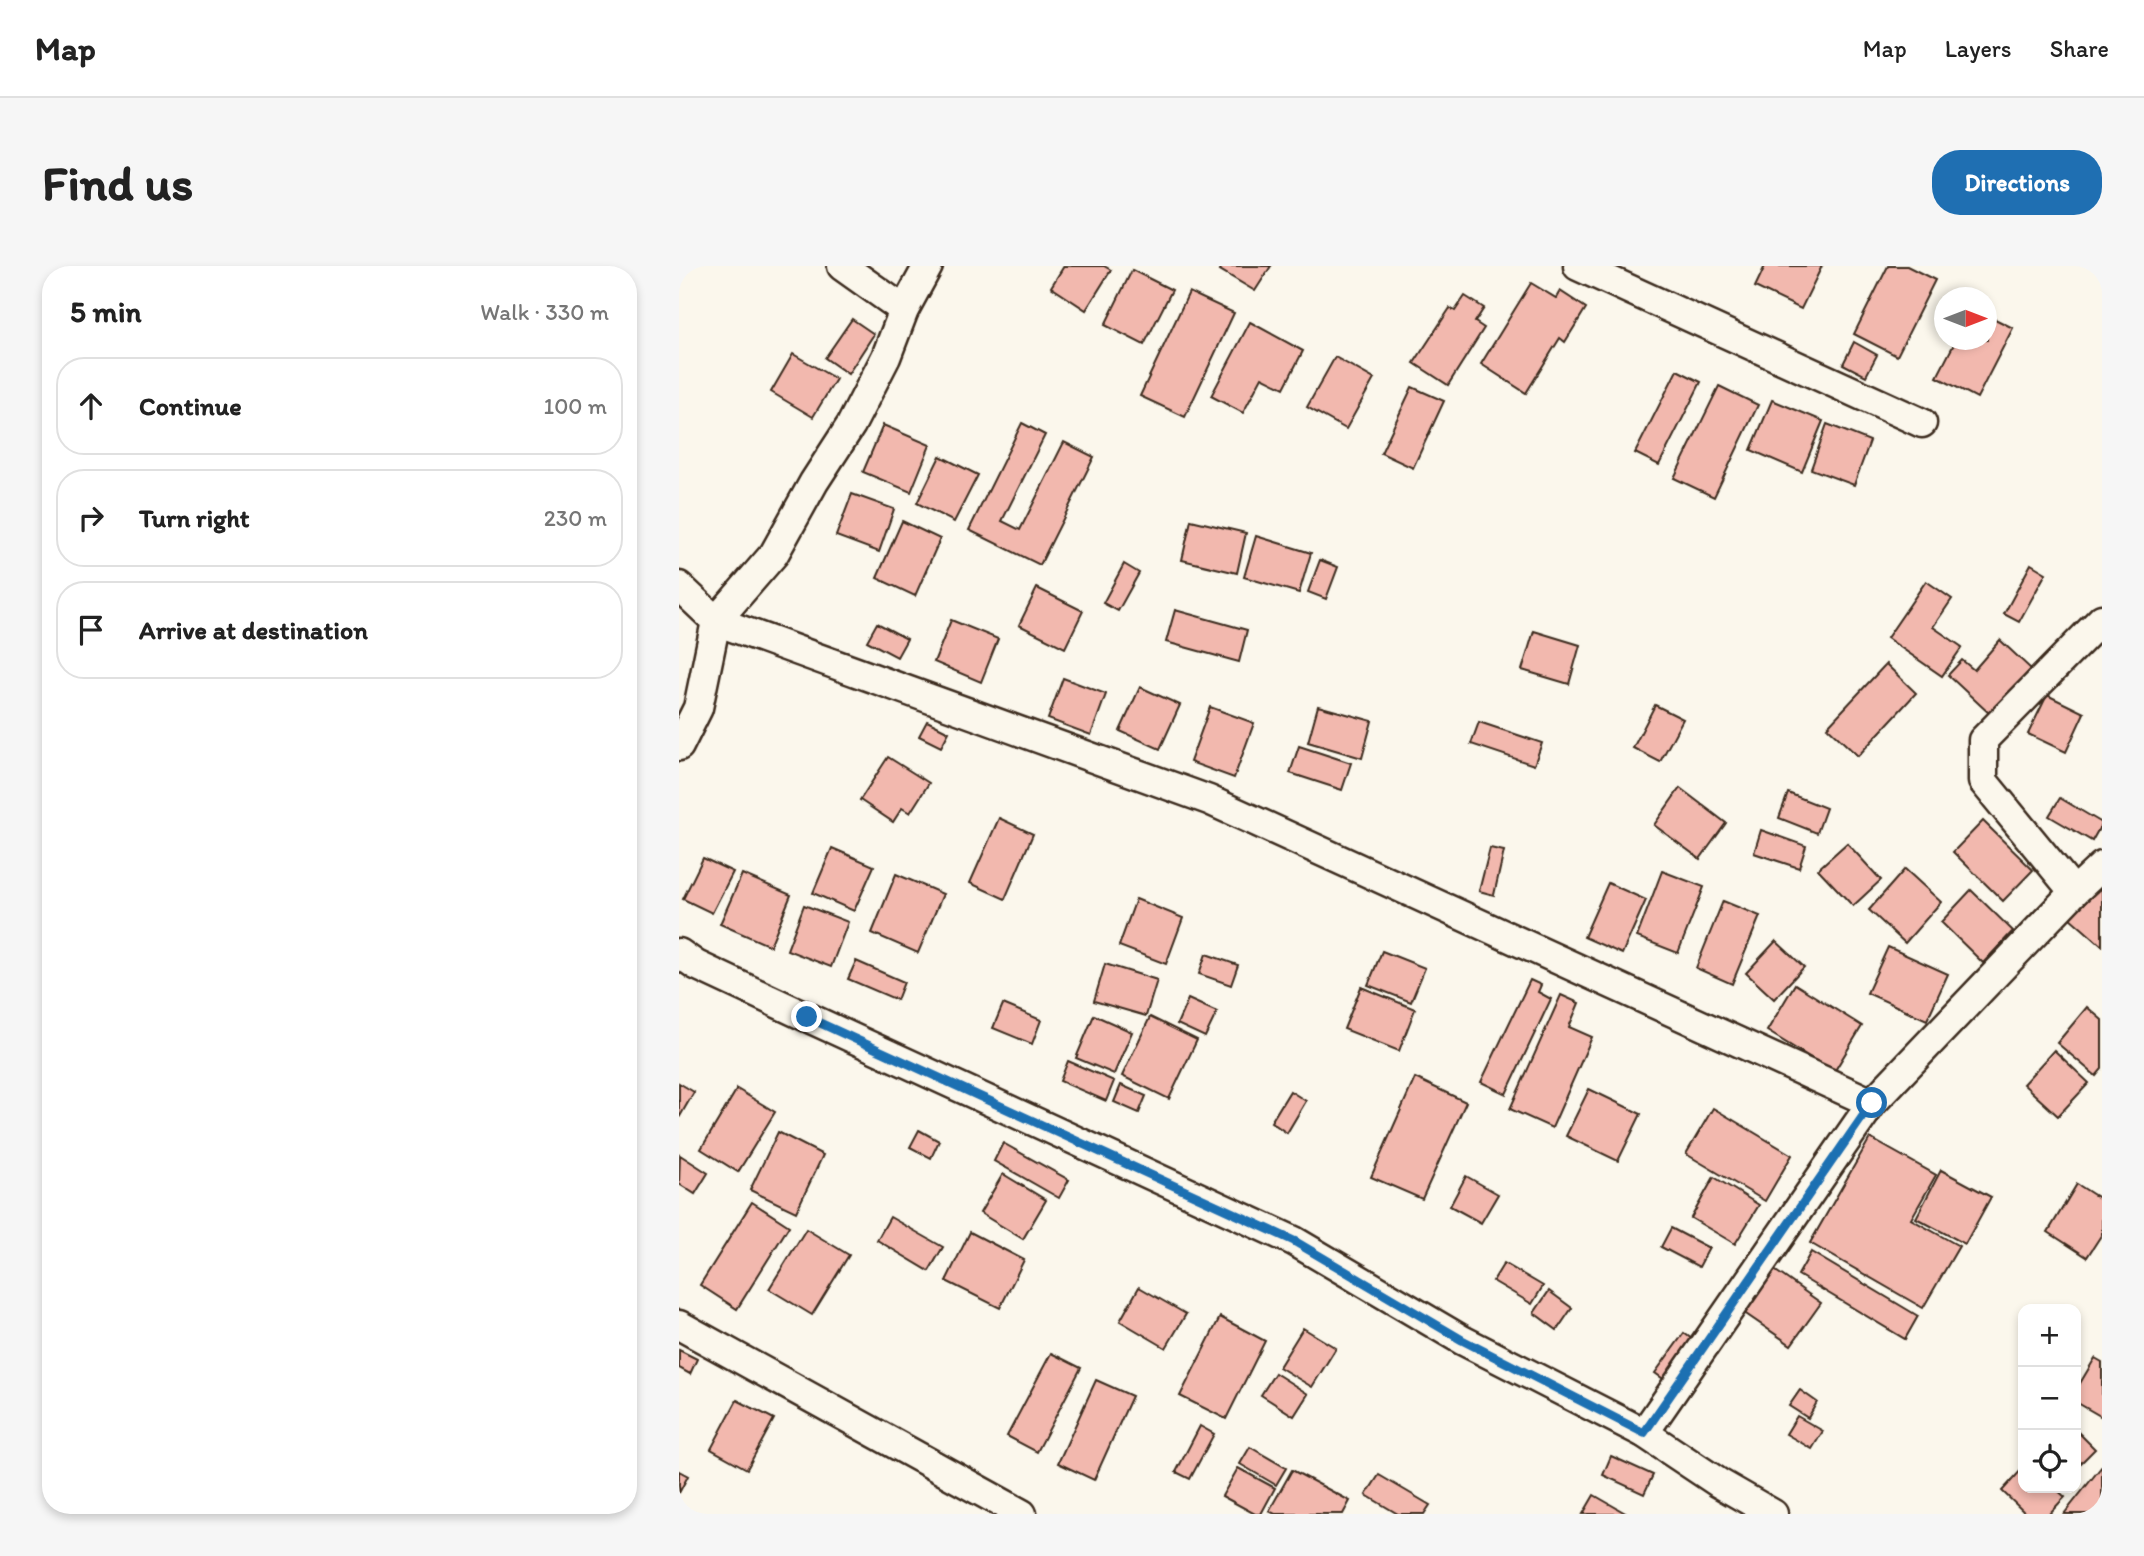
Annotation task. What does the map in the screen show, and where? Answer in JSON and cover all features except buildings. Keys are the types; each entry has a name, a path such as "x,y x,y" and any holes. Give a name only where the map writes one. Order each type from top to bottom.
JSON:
{"street":[{"path":"842,266 904,310"},
{"path":"679,746 698,708 716,621 774,554 851,425 886,357 904,310 928,266"},
{"path":"1578,266 1922,423"},
{"path":"679,586 716,621 1209,800 1872,1103"},
{"path":"2074,892 1983,781 1983,740 2102,619"},
{"path":"1644,1433 1872,1103 2102,866"},
{"path":"679,953 696,965 807,1017 1294,1241 1462,1340 1644,1433 1719,1483 1773,1514"},
{"path":"679,1325 1022,1514"}],"route":[{"path":"807,1017 1294,1241 1462,1340 1644,1433 1872,1103"}]}
